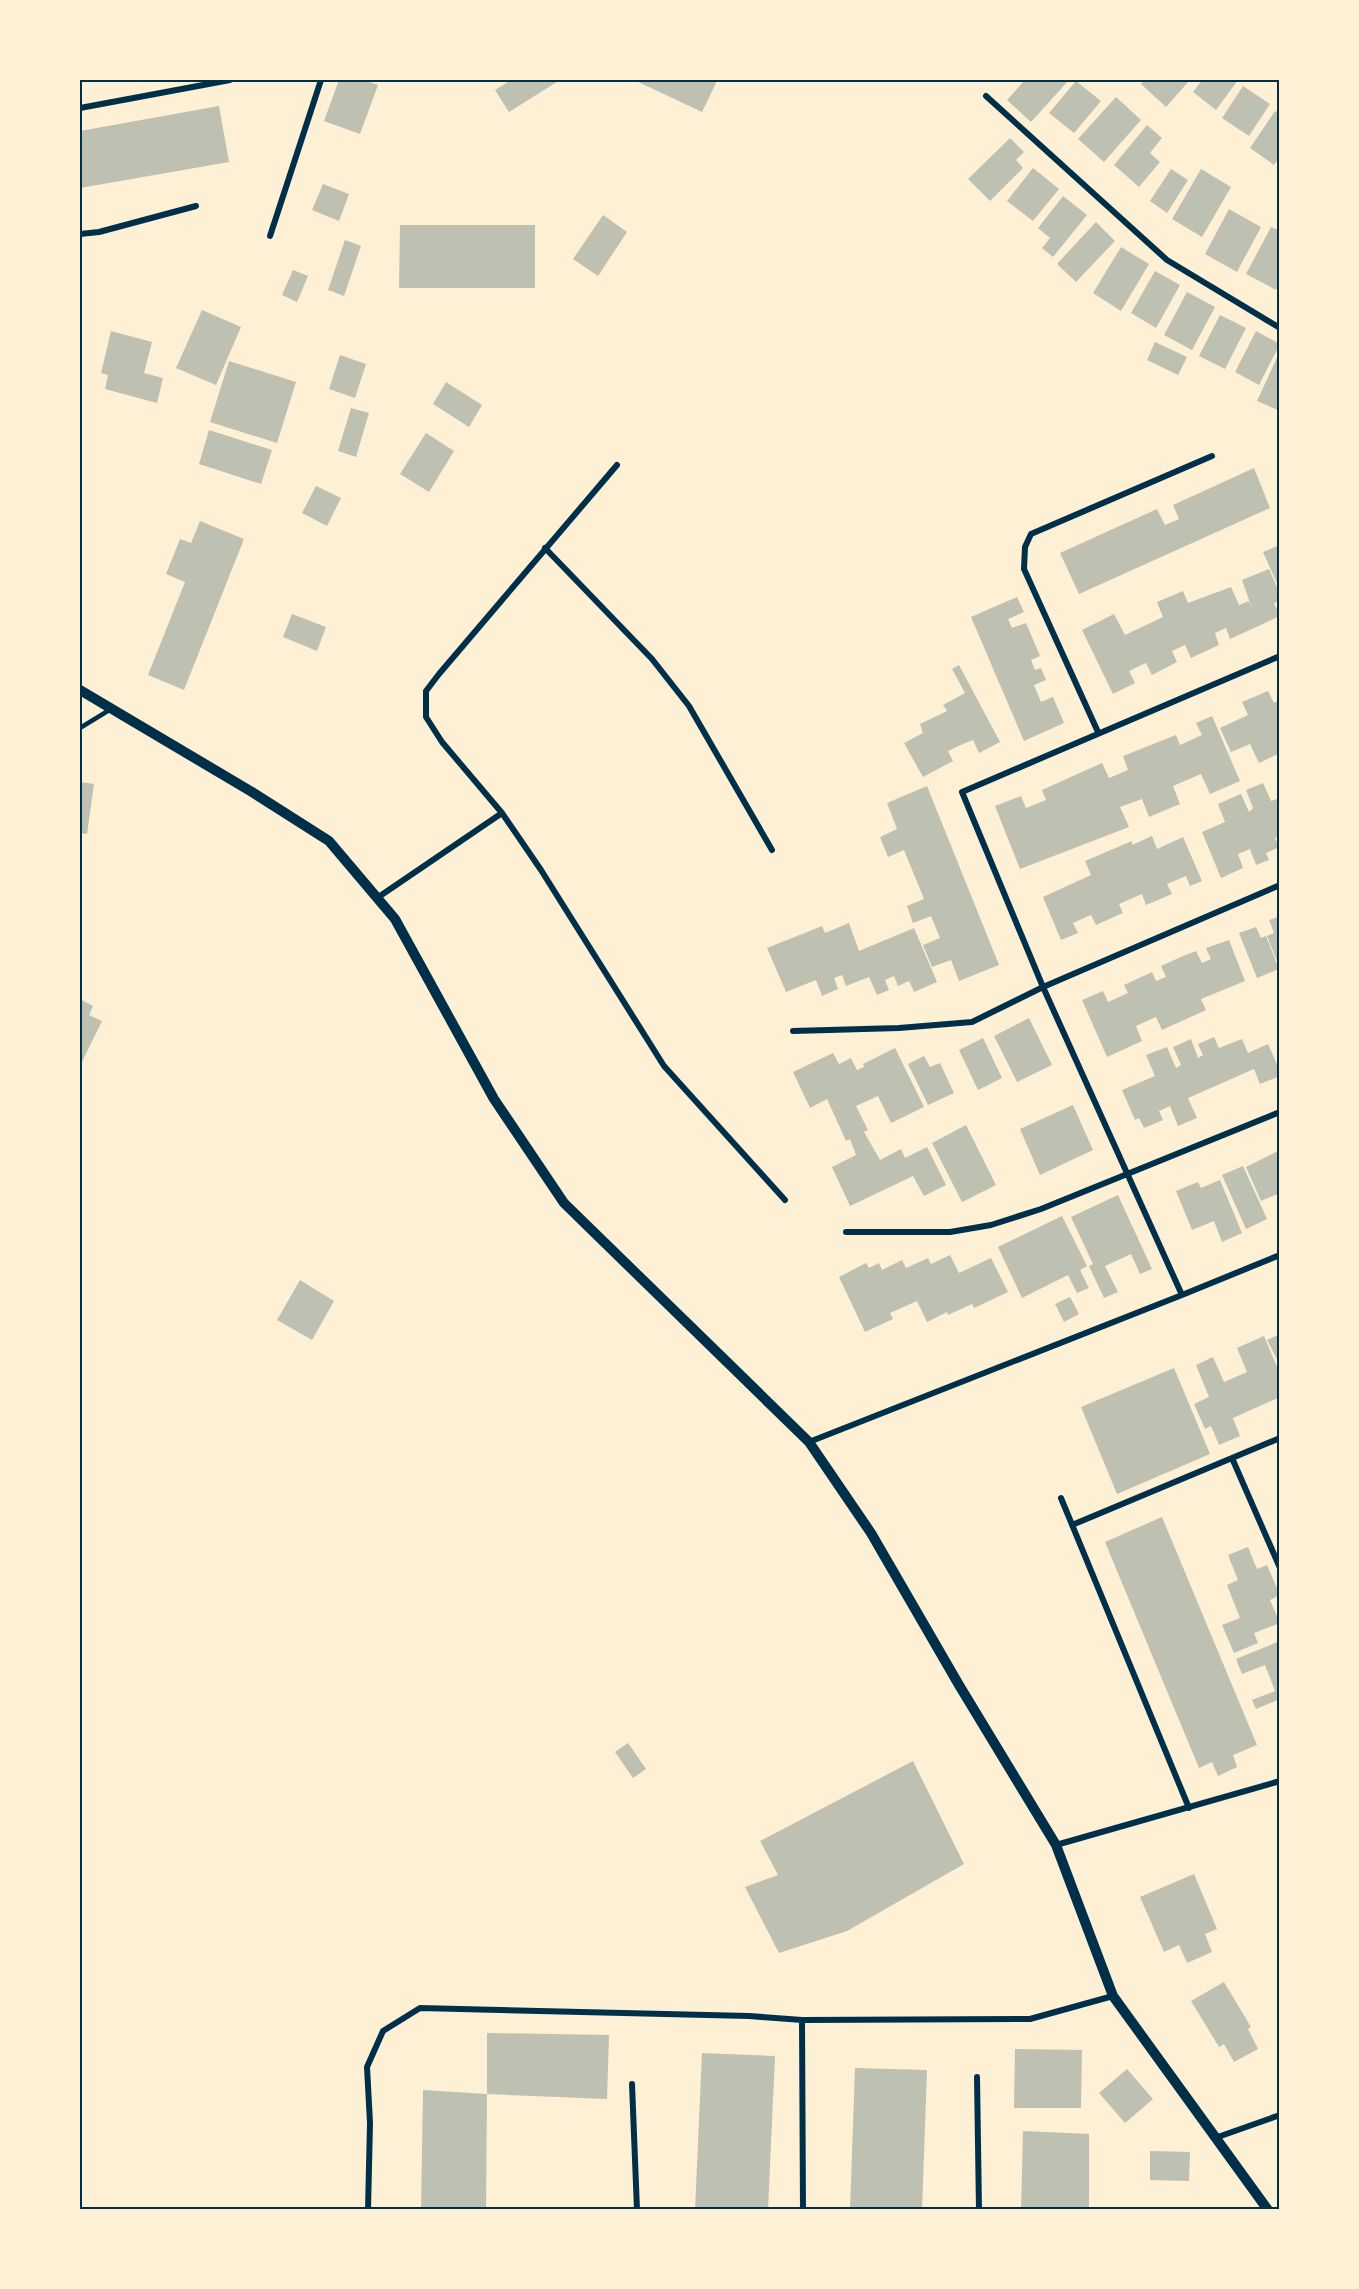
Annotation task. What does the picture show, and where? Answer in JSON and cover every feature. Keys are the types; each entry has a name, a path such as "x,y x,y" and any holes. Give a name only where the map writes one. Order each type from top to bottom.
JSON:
{"street":[{"path":"80,108 230,80"},
{"path":"270,236 321,80"},
{"path":"986,96 1167,260 1280,328"},
{"path":"80,234 99,232 196,206"},
{"path":"1098,732 1024,569 1025,548 1031,534 1212,456"},
{"path":"617,465 426,691 426,717 442,742 502,813 664,1066 785,1200"},
{"path":"545,548 652,659 688,706 772,850"},
{"path":"1182,1295 1043,987 962,792 1280,656"},
{"path":"80,690 252,792 328,841 395,919 494,1099 564,1203 809,1442 871,1533 959,1685 1056,1845 1113,1996 1268,2210"},
{"path":"377,898 502,813"},
{"path":"793,1030 899,1028 972,1022 1043,987 1280,885"},
{"path":"846,1232 950,1232 991,1225 1041,1209 1280,1112"},
{"path":"809,1442 1280,1255"},
{"path":"1072,1525 1280,1438"},
{"path":"1232,1458 1280,1568"},
{"path":"1061,1498 1188,1808"},
{"path":"1056,1845 1280,1781"},
{"path":"368,2210 370,2123 367,2067 383,2031 420,2008 749,2016 802,2020 1030,2019 1113,1996"},
{"path":"802,2020 803,2210"},
{"path":"977,2077 979,2210"},
{"path":"632,2084 637,2210"},
{"path":"1215,2138 1280,2115"}],"lane":[{"path":"80,728 111,709"}],"building":[{"path":"339,80 364,80 378,85 360,134 324,121"},
{"path":"511,80 560,80 509,112 495,90"},
{"path":"634,80 714,80 717,81 702,112"},
{"path":"1025,80 1069,80 1031,122 1007,100"},
{"path":"1145,80 1190,80 1166,107 1141,84"},
{"path":"1202,80 1238,80 1216,110 1193,92"},
{"path":"1076,81 1101,101 1074,133 1049,113"},
{"path":"1243,86 1270,104 1249,136 1222,118"},
{"path":"1116,97 1141,120 1104,162 1078,139"},
{"path":"219,106 229,162 80,188 80,131"},
{"path":"1275,111 1280,114 1280,157 1274,165 1250,148"},
{"path":"1147,125 1162,138 1150,153 1160,162 1139,187 1114,165"},
{"path":"1010,138 1024,152 1016,160 1023,168 990,201 968,179"},
{"path":"1033,168 1059,189 1033,221 1007,201"},
{"path":"1171,169 1188,180 1167,213 1150,201"},
{"path":"1201,169 1231,187 1202,237 1172,219"},
{"path":"323,184 349,194 339,221 312,210"},
{"path":"1063,196 1087,215 1053,257 1042,248 1050,238 1038,228"},
{"path":"1229,209 1261,227 1237,272 1205,254"},
{"path":"603,215 627,232 598,276 573,259"},
{"path":"1096,222 1115,241 1076,282 1057,264"},
{"path":"400,225 535,225 535,288 399,288"},
{"path":"1271,227 1280,231 1280,283 1276,290 1246,274"},
{"path":"345,240 361,246 344,296 328,290"},
{"path":"1121,247 1149,264 1121,311 1093,293"},
{"path":"293,270 308,276 297,302 282,295"},
{"path":"1155,271 1180,285 1156,328 1131,313"},
{"path":"1187,292 1215,307 1192,350 1164,335"},
{"path":"202,310 241,327 216,385 176,368"},
{"path":"1220,315 1246,328 1225,369 1199,356"},
{"path":"111,331 152,342 144,373 163,378 157,403 105,389 108,375 101,373"},
{"path":"1256,331 1280,344 1259,385 1235,372"},
{"path":"1155,342 1187,357 1178,375 1147,360"},
{"path":"1280,351 1280,411 1257,401"},
{"path":"340,355 366,364 355,398 329,389"},
{"path":"229,361 296,382 277,443 210,422"},
{"path":"446,382 482,405 469,427 433,404"},
{"path":"351,408 369,413 356,457 338,451"},
{"path":"209,430 272,450 261,484 199,464"},
{"path":"426,433 454,451 429,492 400,474"},
{"path":"1254,468 1270,508 1079,594 1060,553 1157,509 1165,525 1179,519 1173,505"},
{"path":"316,486 341,498 327,526 302,513"},
{"path":"200,521 244,539 184,690 148,675 185,582 166,574 180,539 191,543"},
{"path":"1280,545 1280,590 1263,552"},
{"path":"1269,569 1280,594 1280,601 1274,603 1280,616 1230,639 1226,628 1215,633 1219,645 1191,658 1185,645 1172,651 1177,662 1152,675 1146,663 1129,671 1135,683 1113,694 1082,630 1114,614 1125,635 1163,617 1157,602 1183,591 1188,603 1231,587 1239,605 1249,601 1254,614 1242,580"},
{"path":"1017,597 1024,612 1008,619 1012,628 1026,623 1040,656 1031,660 1035,670 1041,668 1046,680 1034,685 1041,702 1053,697 1064,723 1024,741 971,617"},
{"path":"292,614 326,627 317,651 283,637"},
{"path":"959,665 1000,742 979,753 973,740 963,744 948,751 953,761 923,777 904,743 923,733 920,724 947,711 943,705 965,693 952,669"},
{"path":"1268,691 1274,703 1280,700 1280,753 1259,763 1250,744 1231,752 1220,728 1248,715 1242,702"},
{"path":"1212,716 1240,781 1210,794 1201,774 1173,786 1180,804 1149,817 1142,799 1120,807 1129,827 1020,869 995,806 1021,796 1026,808 1046,800 1042,790 1102,763 1109,778 1128,770 1123,756 1176,735 1180,745 1202,735 1196,723"},
{"path":"80,782 94,784 87,834 80,833"},
{"path":"1263,783 1271,801 1280,798 1280,837 1275,838 1279,847 1266,853 1269,860 1256,865 1250,849 1238,854 1243,868 1221,878 1202,832 1225,822 1218,804 1241,794 1249,812 1253,808 1246,790"},
{"path":"927,786 999,965 959,981 951,960 932,967 923,945 940,938 931,916 913,923 907,906 924,899 904,850 888,857 880,837 897,829 887,803"},
{"path":"1152,836 1157,849 1183,837 1202,881 1190,886 1186,876 1167,884 1172,894 1146,905 1142,894 1119,904 1123,913 1096,925 1091,915 1073,923 1078,933 1061,940 1043,897 1091,875 1085,861 1132,841 1132,845"},
{"path":"1280,916 1279,966 1267,936 1274,933 1269,920"},
{"path":"849,923 859,951 914,928 937,982 914,992 909,981 898,986 894,976 885,980 889,990 877,995 869,977 846,986 842,975 834,978 838,989 822,996 816,980 786,992 767,948 822,926 825,933"},
{"path":"1256,927 1261,938 1266,936 1279,969 1257,978 1239,933"},
{"path":"1229,940 1245,981 1201,999 1206,1010 1162,1030 1156,1017 1136,1026 1142,1041 1107,1057 1082,1000 1103,991 1108,1002 1128,993 1124,985 1152,972 1156,981 1166,977 1161,966 1183,956 1196,951 1202,963 1211,959 1206,948"},
{"path":"80,999 93,1006 89,1015 102,1021 80,1066"},
{"path":"1029,1018 1052,1065 1017,1082 994,1036"},
{"path":"1214,1037 1219,1048 1242,1039 1248,1053 1268,1044 1280,1076 1260,1084 1254,1069 1188,1098 1197,1118 1178,1126 1170,1106 1159,1111 1163,1120 1144,1128 1139,1118 1135,1120 1122,1090 1155,1076 1146,1055 1167,1047 1176,1068 1181,1065 1173,1047 1191,1039 1198,1058 1203,1055 1198,1044"},
{"path":"983,1038 1002,1078 978,1090 959,1050"},
{"path":"895,1048 924,1107 891,1123 878,1096 856,1106 868,1130 864,1132 880,1160 901,1149 905,1158 927,1147 946,1185 924,1196 913,1176 850,1206 832,1167 856,1155 850,1139 846,1141 827,1099 810,1108 793,1072 833,1053 839,1064 851,1058 857,1070 864,1067 863,1064"},
{"path":"924,1056 930,1067 940,1063 954,1093 928,1105 908,1064"},
{"path":"1073,1105 1093,1150 1040,1175 1020,1129"},
{"path":"966,1125 996,1185 962,1202 932,1143"},
{"path":"1280,1150 1280,1193 1261,1201 1246,1167"},
{"path":"1243,1166 1267,1219 1246,1229 1222,1175"},
{"path":"1220,1180 1242,1233 1222,1242 1214,1221 1192,1230 1176,1191 1198,1182 1201,1188"},
{"path":"1118,1195 1152,1269 1140,1274 1131,1254 1105,1266 1118,1292 1104,1298 1089,1266 1093,1264 1071,1217"},
{"path":"1062,1216 1087,1266 1080,1270 1089,1288 1077,1293 1068,1275 1022,1298 998,1247"},
{"path":"950,1255 959,1273 991,1258 1008,1292 974,1308 972,1304 948,1315 947,1312 927,1322 917,1301 890,1313 893,1319 865,1332 839,1277 866,1263 869,1268 879,1263 882,1270 902,1260 906,1268 928,1258 931,1264"},
{"path":"300,1280 334,1301 312,1340 277,1320"},
{"path":"1070,1297 1079,1314 1064,1322 1055,1304"},
{"path":"1280,1334 1280,1365 1267,1340"},
{"path":"1264,1336 1280,1374 1280,1397 1233,1418 1240,1436 1219,1445 1211,1426 1205,1429 1194,1404 1209,1397 1196,1365 1213,1357 1224,1382 1247,1372 1237,1348"},
{"path":"1174,1368 1210,1454 1117,1494 1081,1407"},
{"path":"1162,1517 1257,1745 1233,1755 1237,1767 1218,1776 1212,1762 1199,1768 1105,1542"},
{"path":"1248,1547 1257,1569 1267,1565 1280,1595 1270,1600 1280,1623 1254,1633 1258,1643 1234,1653 1222,1625 1240,1618 1227,1585 1238,1580 1228,1555"},
{"path":"1280,1641 1280,1699 1256,1709 1252,1700 1275,1691 1265,1665 1242,1674 1236,1659"},
{"path":"628,1743 646,1769 633,1778 615,1752"},
{"path":"913,1761 964,1864 847,1931 779,1953 745,1887 778,1875 760,1841"},
{"path":"1194,1874 1217,1929 1205,1934 1212,1952 1187,1963 1179,1945 1164,1952 1140,1897"},
{"path":"1224,1982 1251,2027 1248,2029 1258,2049 1234,2062 1224,2044 1219,2047 1191,2001"},
{"path":"487,2033 609,2035 607,2099 487,2094"},
{"path":"1015,2049 1082,2050 1081,2108 1014,2108"},
{"path":"702,2053 775,2056 768,2210 695,2210"},
{"path":"855,2068 927,2070 922,2210 850,2210"},
{"path":"1127,2069 1153,2099 1125,2123 1099,2093"},
{"path":"423,2090 487,2094 486,2210 421,2210"},
{"path":"1023,2131 1089,2134 1089,2210 1021,2210"},
{"path":"1150,2151 1190,2152 1189,2181 1150,2180"}]}
